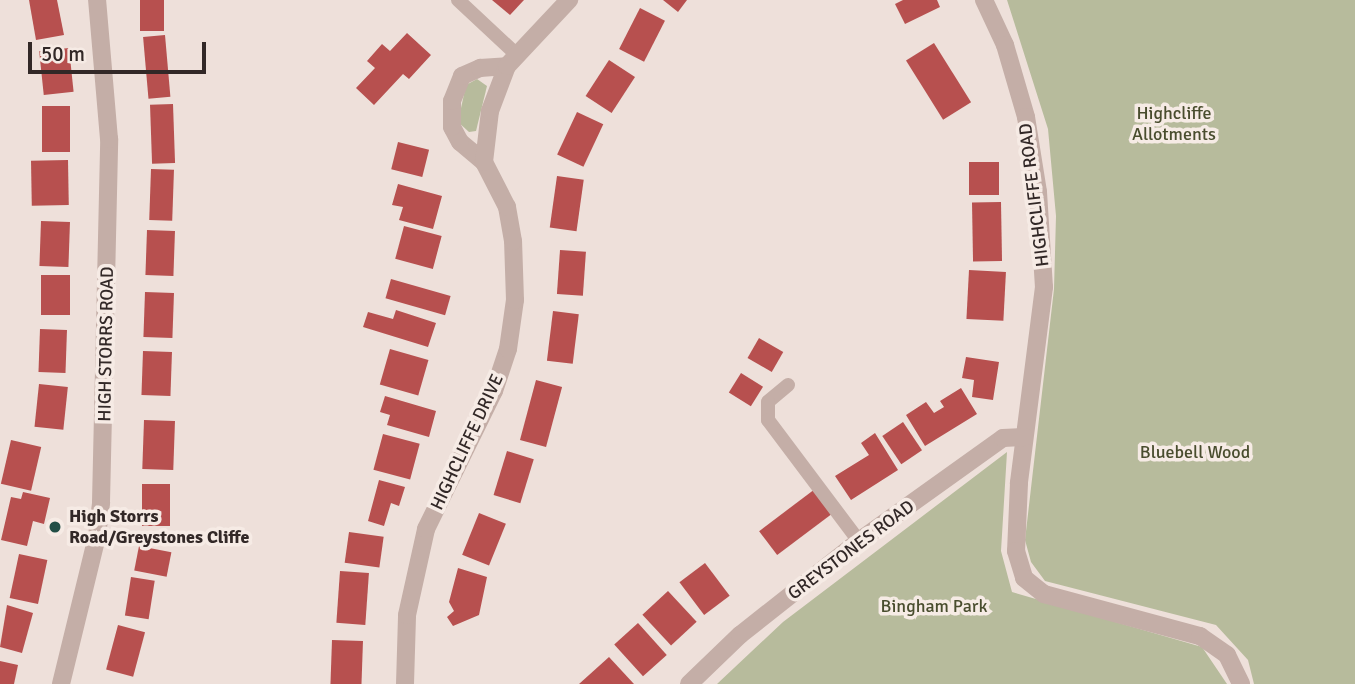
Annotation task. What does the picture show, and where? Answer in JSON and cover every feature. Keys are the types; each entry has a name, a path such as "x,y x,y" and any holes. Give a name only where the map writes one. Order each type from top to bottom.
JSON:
{"street":[{"name":"HIGH STORRS ROAD","path":"61,684 97,537 101,502 109,139 97,0"},
{"path":"484,162 489,111 512,60 569,0"},
{"name":"HIGHCLIFFE ROAD","path":"984,0 1005,45 1026,117 1038,192 1044,287 1024,438 1016,551 1024,578 1044,594 1200,636 1227,655 1241,684"},
{"name":"HIGHCLIFFE DRIVE","path":"405,684 408,614 426,529 494,391 508,349 515,299 513,241 507,207 484,162 460,142 452,127 452,101 462,76 480,68 512,60"},
{"name":"GREYSTONES ROAD","path":"689,684 740,635 859,541 1003,438 1024,438"}],"lane":[{"path":"457,0 512,60"},
{"path":"788,385 768,402 768,421 859,541"}],"green space":[{"name":"Bluebell Wood","path":"1007,0 1355,0 1355,684 1254,684 1248,660 1216,625 1045,581 1031,562 1025,540 1054,289 1056,216 1048,129"},
{"path":"477,79 487,86 476,131 469,132 458,122 466,85"},
{"name":"Bingham Park","path":"1007,452 1001,551 1012,592 1202,647 1227,684 717,684 783,622"}],"building":[{"path":"29,0 57,0 64,35 36,40"},
{"path":"140,0 164,0 164,31 140,31"},
{"path":"492,0 524,0 510,15"},
{"path":"663,0 687,0 678,12"},
{"path":"903,0 937,0 940,7 905,24 895,4"},
{"path":"640,8 665,21 644,62 619,49"},
{"path":"407,33 431,55 409,79 403,74 374,105 356,88 375,68 367,61 382,44 390,51"},
{"path":"165,35 170,97 148,99 143,37"},
{"path":"934,43 971,102 943,120 906,60"},
{"path":"69,48 74,92 44,95 39,51"},
{"path":"609,60 635,77 612,113 586,96"},
{"path":"173,104 175,163 152,164 150,105"},
{"path":"42,106 70,106 70,152 42,152"},
{"path":"577,112 603,124 583,167 557,155"},
{"path":"398,142 429,150 422,177 391,169"},
{"path":"68,160 69,205 32,206 31,161"},
{"path":"969,162 999,162 999,195 969,195"},
{"path":"151,169 174,170 172,221 149,220"},
{"path":"557,176 584,180 577,231 550,227"},
{"path":"398,184 442,196 433,229 399,220 403,207 392,205"},
{"path":"1001,202 1002,261 973,261 972,203"},
{"path":"41,221 70,222 68,267 39,266"},
{"path":"404,226 442,236 433,269 395,259"},
{"path":"147,230 175,231 173,276 145,275"},
{"path":"560,250 586,252 583,296 557,294"},
{"path":"969,270 1006,272 1003,321 966,319"},
{"path":"41,275 70,275 70,315 41,315"},
{"path":"391,279 451,296 445,315 385,298"},
{"path":"145,292 174,293 172,338 143,337"},
{"path":"396,310 436,323 428,347 363,327 368,312 393,319"},
{"path":"553,311 579,314 573,364 547,361"},
{"path":"40,329 67,330 65,373 38,372"},
{"path":"759,338 783,352 772,372 748,358"},
{"path":"390,349 428,360 418,396 380,385"},
{"path":"143,351 172,352 170,396 141,395"},
{"path":"966,357 999,362 993,400 972,397 974,380 962,378"},
{"path":"741,373 763,387 751,406 729,393"},
{"path":"536,380 562,387 546,447 520,440"},
{"path":"39,384 68,387 63,430 35,427"},
{"path":"961,388 977,414 925,446 906,415 926,402 934,413 944,407 940,401"},
{"path":"385,396 436,411 429,437 387,425 390,415 380,412"},
{"path":"144,420 175,421 173,470 142,469"},
{"path":"903,422 922,450 901,464 882,436"},
{"path":"875,433 898,470 851,500 835,476 869,455 861,443"},
{"path":"383,434 420,444 410,480 373,470"},
{"path":"11,440 41,447 31,491 1,484"},
{"path":"507,451 534,459 520,503 494,495"},
{"path":"379,480 405,487 399,506 391,503 384,526 368,521"},
{"path":"142,484 170,484 170,526 142,526"},
{"path":"815,489 833,513 777,555 759,531"},
{"path":"23,492 50,498 44,524 33,521 27,546 1,540 11,497 21,499"},
{"path":"479,513 506,524 489,566 462,555"},
{"path":"349,532 384,537 379,568 345,563"},
{"path":"139,546 171,552 167,577 134,571"},
{"path":"19,554 47,560 38,604 10,598"},
{"path":"705,563 730,596 704,615 679,582"},
{"path":"458,568 487,577 479,615 453,626 447,617 454,611 449,602"},
{"path":"340,571 369,573 365,625 336,623"},
{"path":"131,577 155,581 149,619 125,616"},
{"path":"668,591 697,622 671,646 642,615"},
{"path":"7,605 33,613 22,653 0,647"},
{"path":"638,623 667,655 643,676 614,644"},
{"path":"118,625 145,632 133,677 106,669"},
{"path":"332,640 363,641 361,684 330,684"},
{"path":"609,657 634,684 579,684"},
{"path":"0,661 18,665 14,684 0,684"}],"place":[{"name":"High Storrs Road/Greystones Cliffe","path":"55,527"}],"park label":[{"name":"Highcliffe Allotments","path":"1174,124"}]}
